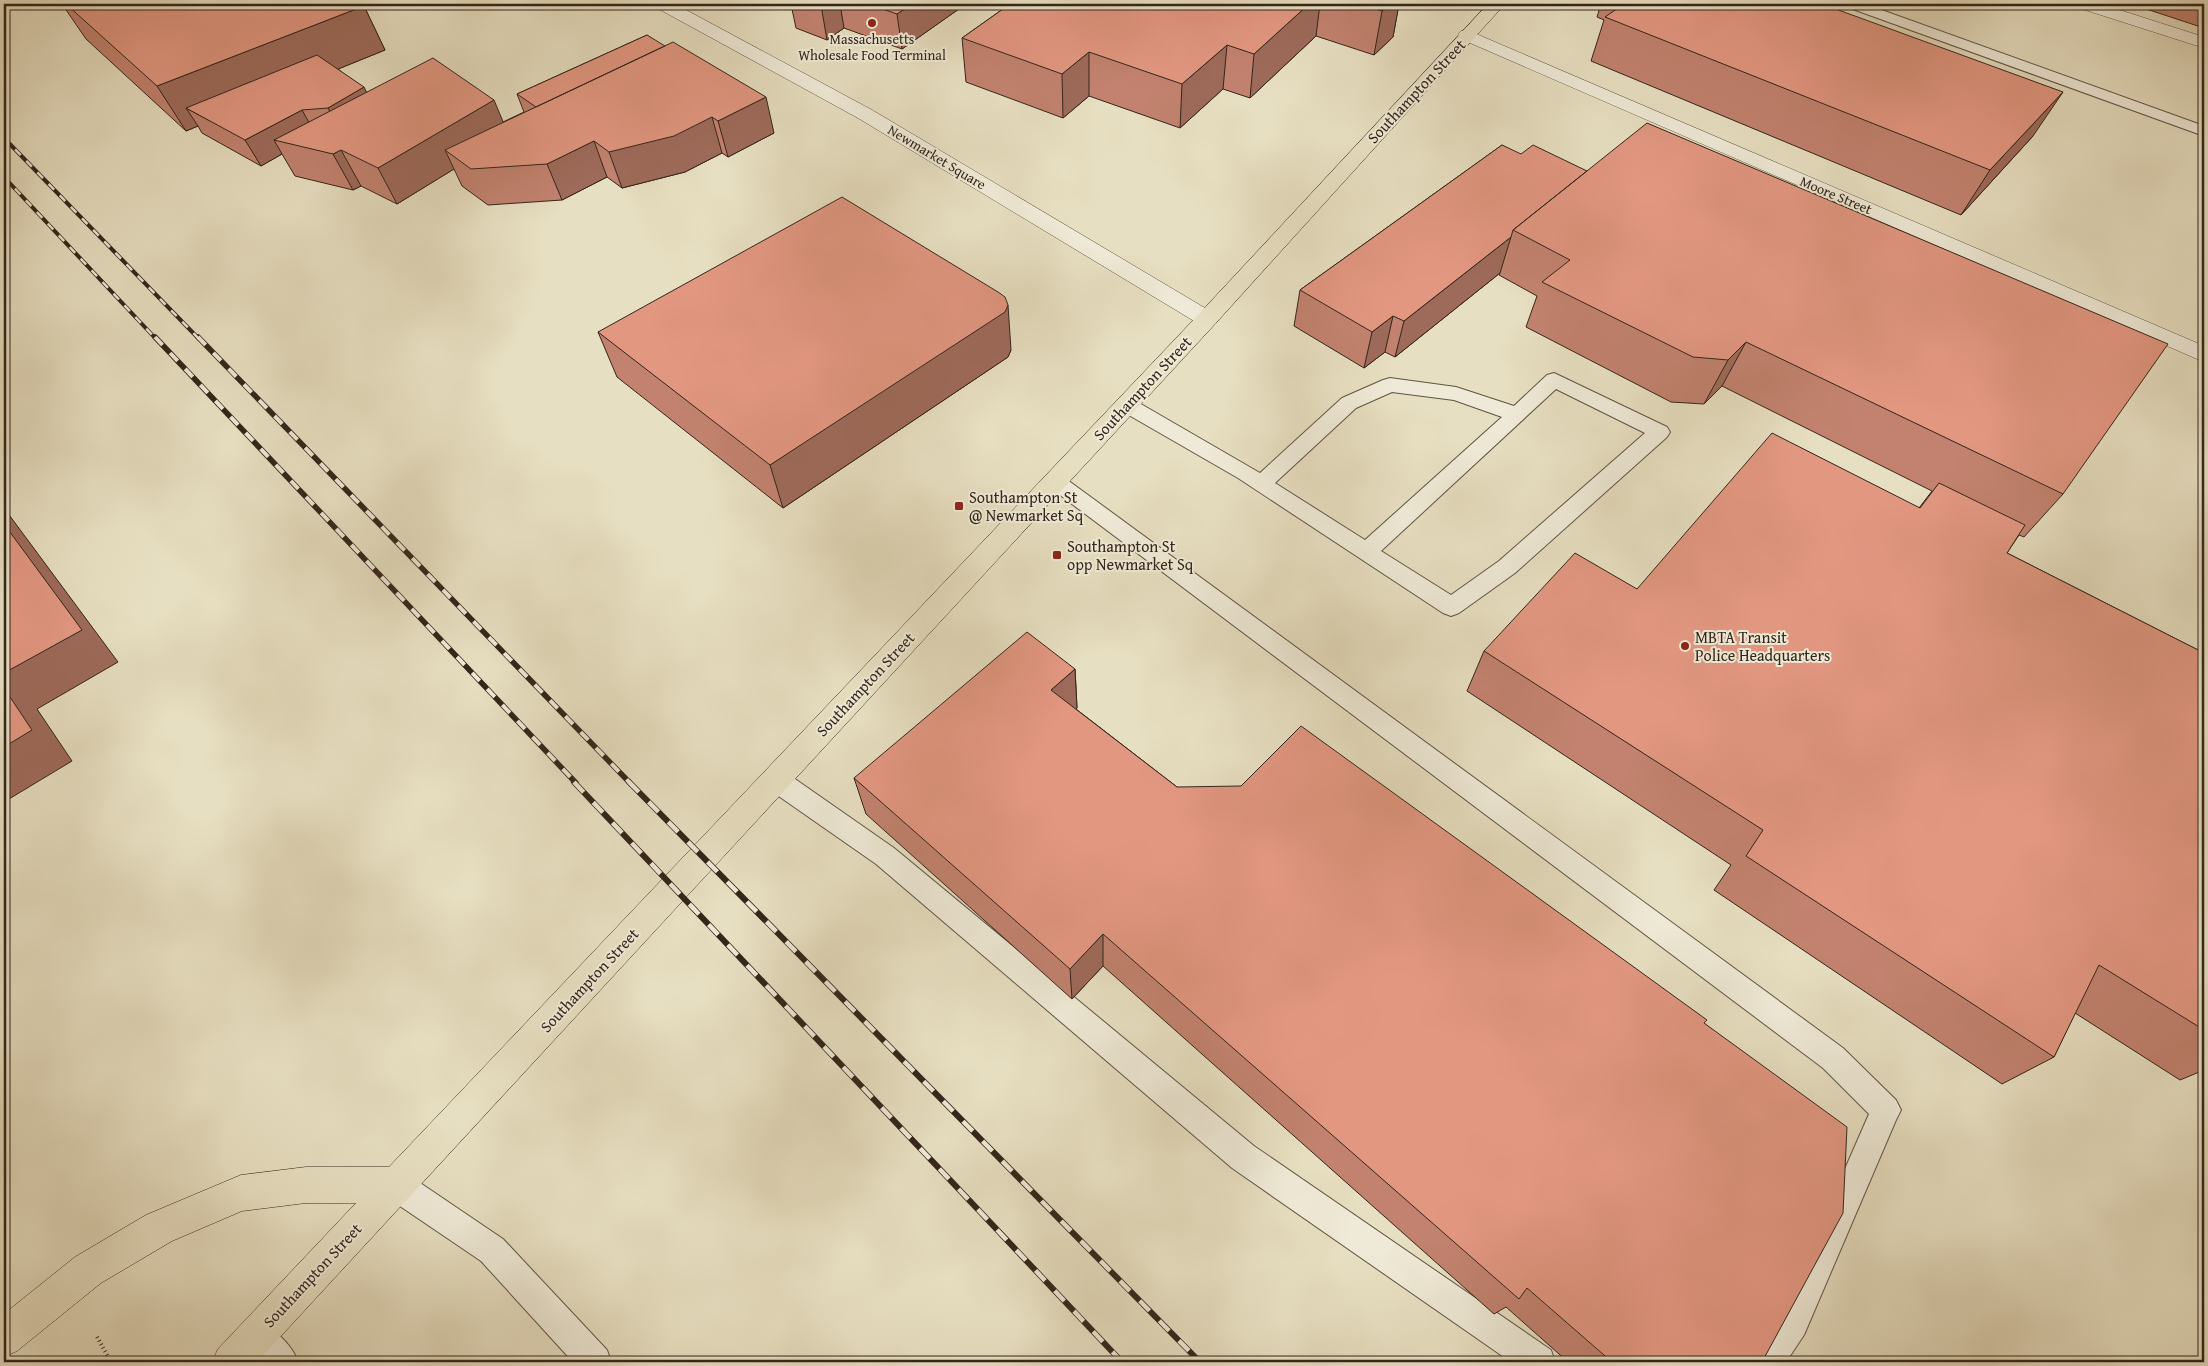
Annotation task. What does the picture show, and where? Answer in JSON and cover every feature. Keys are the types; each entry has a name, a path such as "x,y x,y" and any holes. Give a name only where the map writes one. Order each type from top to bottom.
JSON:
{"main road":[{"name":"Southampton Street","path":"231,1362 1127,405 1497,4"},
{"path":"4,1338 88,1270 159,1228 241,1193 306,1185 396,1186"}],"street":[{"name":"Newmarket Square","path":"663,4 865,114 1207,319"},
{"path":"2085,4 2204,43"},
{"name":"Moore Street","path":"1467,35 2204,355"}],"lane":[{"path":"1852,4 2204,131"},
{"path":"1127,405 1261,484 1366,552 1451,607 1506,567 1660,432 1554,380 1366,552"},
{"path":"1261,484 1349,403 1390,385 1456,394 1517,415"},
{"path":"1056,481 1833,1058 1886,1110 1793,1324 1766,1362"},
{"path":"776,780 885,856 1243,1157 1540,1362"},
{"path":"396,1186 492,1250 595,1362"},
{"path":"255,1336 282,1362"}],"path":[{"path":"97,1337 111,1362"}],"building":[{"path":"66,4 361,4 364,6 157,86"},
{"path":"868,4 912,4 897,14"},
{"path":"1010,4 1309,4 1254,54 1227,45 1182,84 1089,52 1062,74 962,38"},
{"path":"1359,4 1390,4 1382,11"},
{"path":"1624,4 1822,4 2063,92 1990,170 1605,17"},
{"path":"647,35 665,46 536,107 517,94"},
{"path":"673,42 766,97 718,121 712,117 674,136 609,152 594,141 547,164 471,169 445,150"},
{"path":"317,55 364,87 328,108 302,110 245,140 186,108"},
{"path":"433,58 494,100 378,168 341,150 333,154 274,140"},
{"path":"1647,123 2168,344 2063,494 1746,342 1728,360 1693,357 1542,282 1570,260 1513,230"},
{"path":"1502,145 1521,154 1533,145 1587,171 1513,230 1511,237 1404,321 1393,316 1372,332 1300,290"},
{"path":"842,197 998,292 1005,297 1008,305 1005,312 770,465 598,332"},
{"path":"1772,433 1920,508 1939,483 2025,525 2007,553 2204,653 2204,1030 2099,965 2054,1057 1746,856 1763,830 1484,651 1575,553 1637,589"},
{"path":"4,524 82,630 4,673"},
{"path":"1027,632 1075,669 1051,690 1177,787 1241,786 1301,726 1707,1020 1704,1023 1847,1127 1843,1213 1762,1362 1612,1362 1527,1288 1519,1299 1103,934 1070,969 854,778"},
{"path":"4,688 32,730 4,747"}],"railway":[{"path":"4,138 199,339"},
{"path":"4,177 156,339"},
{"path":"155,337 576,783"},
{"path":"198,337 630,783"},
{"path":"574,782 1122,1362"},
{"path":"629,782 1200,1362"}],"place":[{"name":"Massachusetts Wholesale Food Terminal","path":"872,23"},
{"name":"Southampton St @ Newmarket Sq","path":"959,506"},
{"name":"Southampton St opp Newmarket Sq","path":"1057,555"},
{"name":"MBTA Transit Police Headquarters","path":"1685,646"}]}
